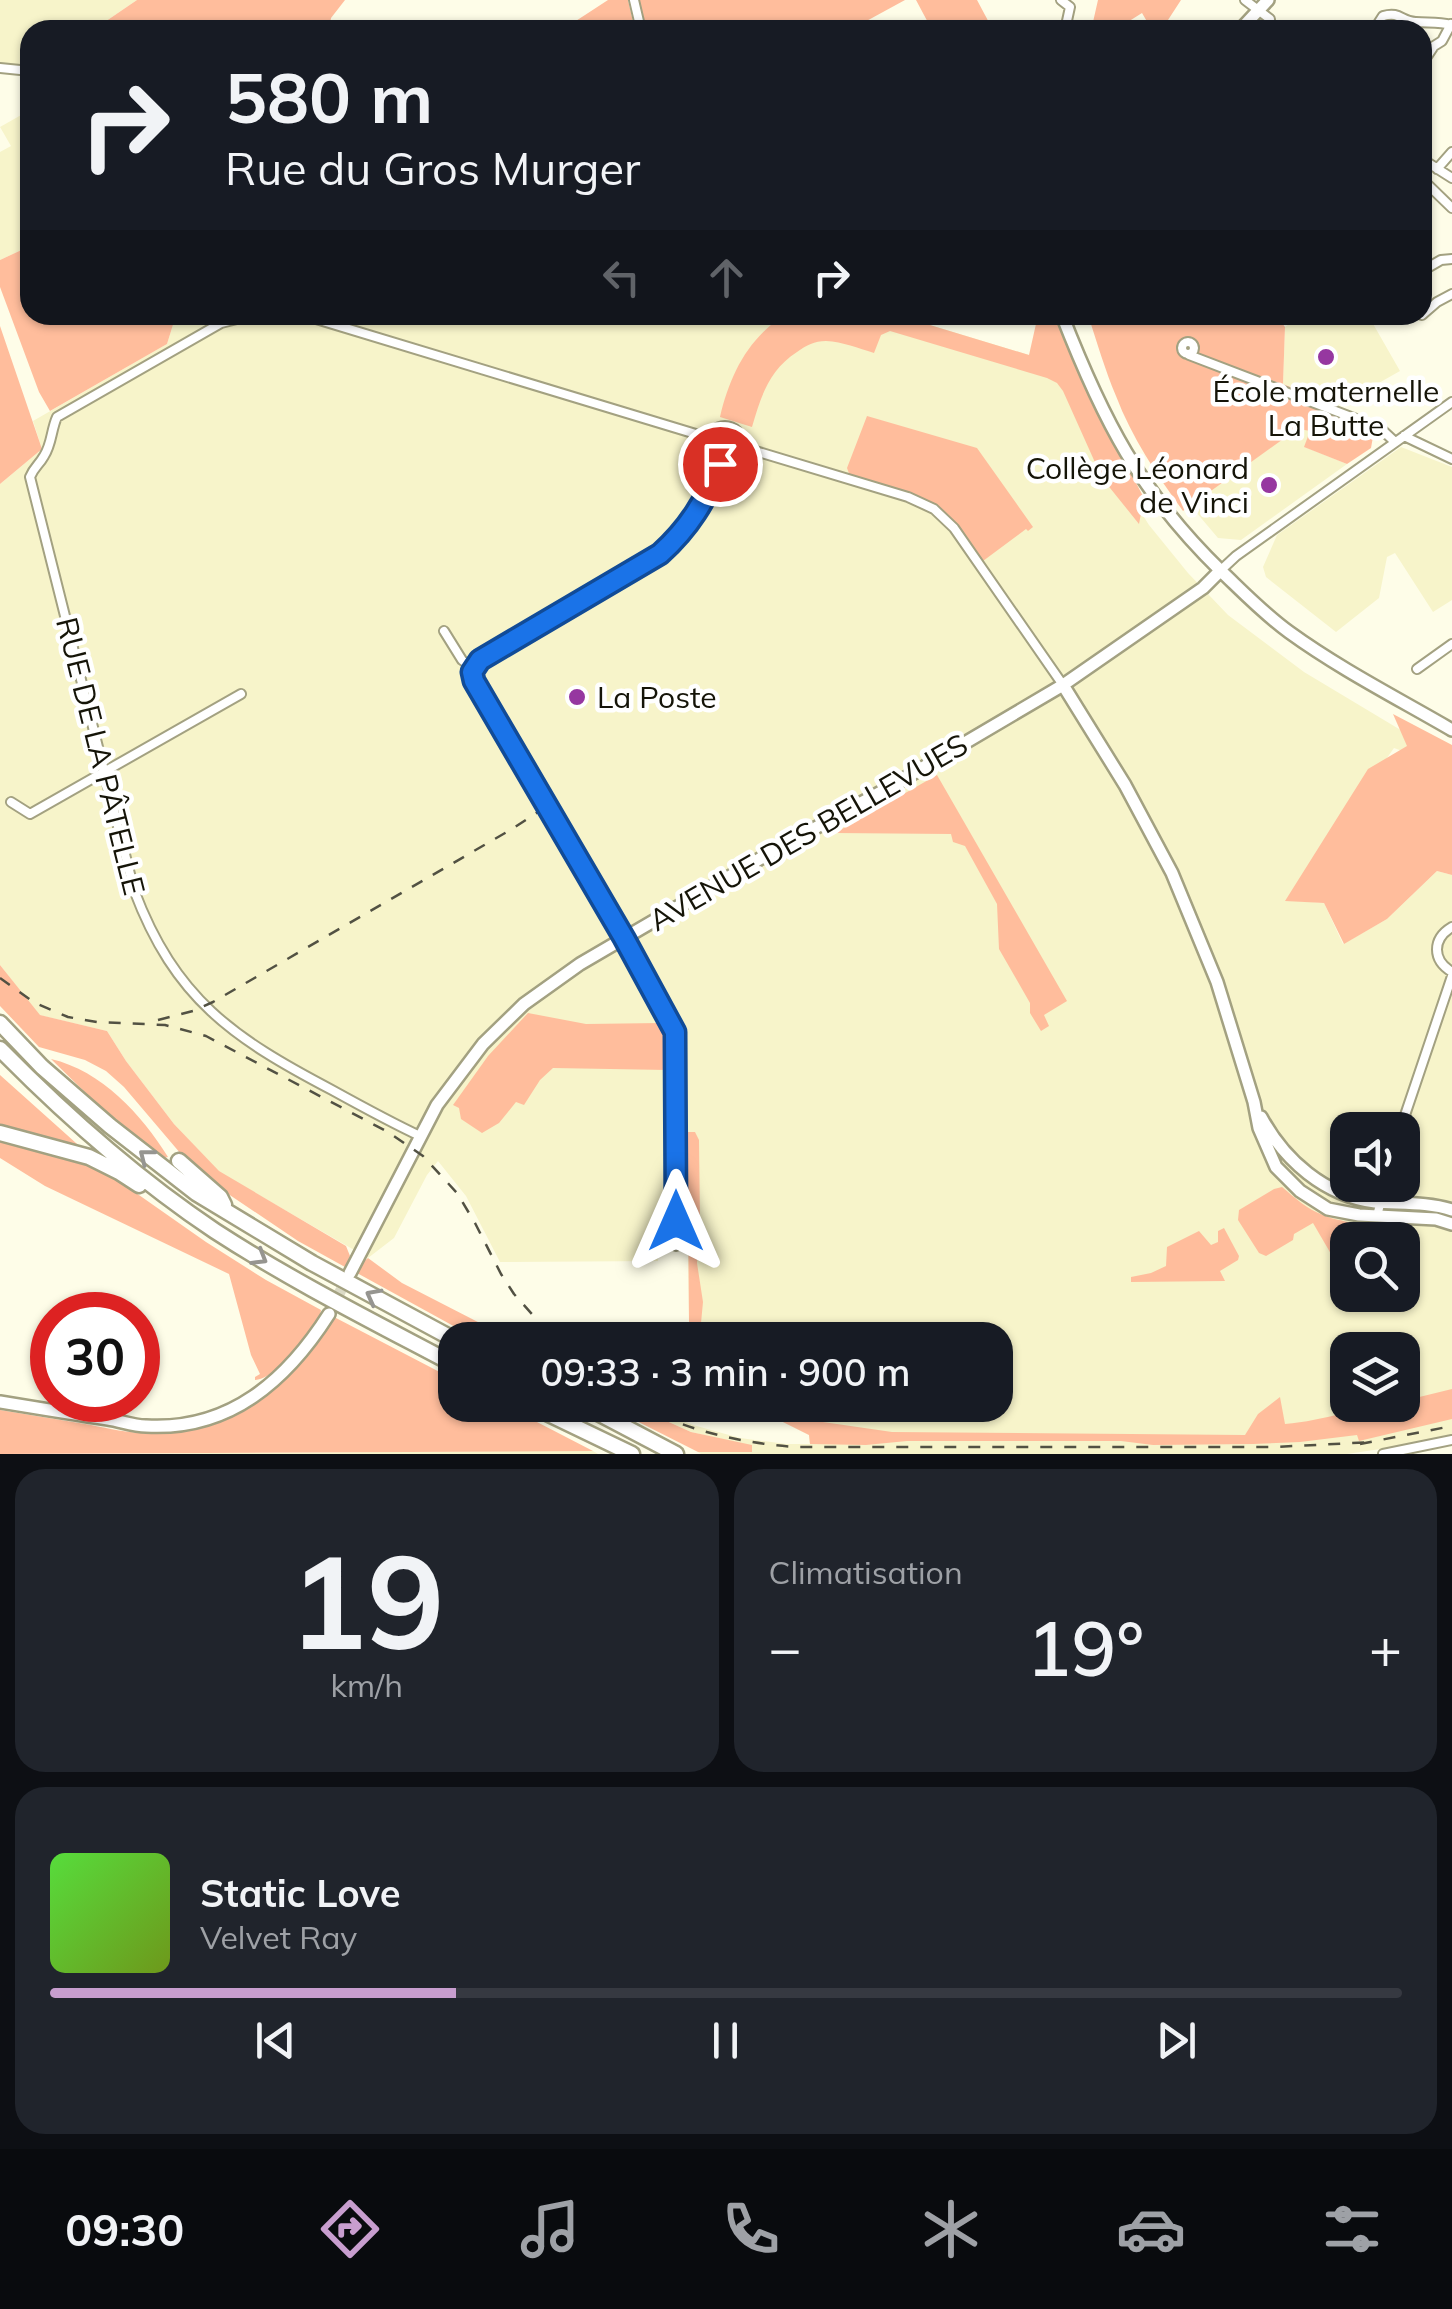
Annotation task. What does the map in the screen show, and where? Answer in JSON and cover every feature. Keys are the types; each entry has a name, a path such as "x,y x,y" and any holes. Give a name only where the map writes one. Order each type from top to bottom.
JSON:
{"highway":[{"path":"5,1029 42,1067 196,1193 312,1263 438,1330"},
{"path":"0,1049 106,1148 178,1205 264,1261 438,1357"},
{"path":"0,1133 98,1161 171,1206 178,1205"},
{"path":"178,1161 220,1197 227,1210"},
{"path":"563,1422 618,1452"},
{"path":"615,1422 672,1452"},
{"path":"575,1428 618,1452"}],"street":[{"path":"1245,0 1264,5"},
{"path":"1380,20 1392,14 1407,20"},
{"path":"1432,49 1442,42 1452,24"},
{"path":"1438,168 1452,152"},
{"path":"1432,165 1452,178"},
{"path":"1432,188 1451,205"},
{"name":"RUE DE LA PÂTELLE","path":"217,325 57,416 44,458 30,477 144,918 178,975 222,1023 269,1057 420,1136"},
{"path":"336,325 709,438"},
{"path":"1066,325 1094,394 1127,457 1167,514 1258,608 1288,631 1452,730"},
{"path":"1189,355 1380,428 1395,442"},
{"path":"1221,570 1452,402"},
{"path":"727,426 738,432 742,447 733,458 721,460 710,452 709,438 716,429 727,426"},
{"path":"1404,436 1452,459"},
{"path":"742,447 908,497 934,509 954,528 1063,684 1125,785 1172,873 1218,982 1264,1141 1280,1172 1300,1192 1328,1209 1436,1219 1452,1224"},
{"path":"676,1246 675,1032 474,681 473,668 480,660 660,554 694,518 721,460"},
{"name":"AVENUE DES BELLEVUES","path":"350,1272 420,1136 458,1074 507,1020 549,984 1063,684 1202,588 1221,570"},
{"path":"444,631 465,663 473,668"},
{"path":"1417,668 1452,645"},
{"path":"11,802 30,814 241,694"},
{"path":"1406,1112 1452,974 1440,963 1436,947 1443,932 1452,926"},
{"path":"1254,1102 1273,1137 1293,1160 1330,1187"},
{"path":"1280,1172 1293,1160"},
{"path":"1377,1216 1380,1202 1452,1210"},
{"path":"0,1402 116,1421 160,1420 208,1411 277,1378 306,1348 330,1314"},
{"path":"1384,1454 1452,1440"}],"shaded area":[{"path":"0,0 137,0 108,20 20,20 20,67 0,65"},
{"path":"137,0 345,0 331,20 108,20"},
{"path":"608,0 628,0 633,20 577,20"},
{"path":"636,0 905,0 868,20 641,20"},
{"path":"916,0 977,0 988,20 927,20"},
{"path":"1098,0 1181,0 1168,20 1146,20 1142,13 1131,20 1093,20"},
{"path":"20,116 20,251 0,260 0,152 11,146 0,127"},
{"path":"20,251 20,325 173,325 167,344 50,411 39,392 0,287 0,260"},
{"path":"173,325 930,325 1075,369 1128,492 1188,573 1228,615 1304,672 1414,738 1408,753 1394,748 1286,900 1324,903 1343,944 1387,919 1437,871 1452,875 1452,1434 1347,1454 701,1454 698,1452 751,1452 752,1446 691,1432 669,1422 686,1422 740,1438 810,1444 809,1435 783,1422 1013,1422 1013,1322 689,1322 688,1248 658,1247 658,1261 500,1262 466,1196 438,1161 394,1238 368,1258 219,1172 174,1124 107,1031 39,1015 0,965 0,484 42,449 33,421 167,344"},
{"path":"771,325 930,325 1029,355 1036,325 1060,325 1078,373 1144,498 1139,524 1102,478 1057,383 890,331 881,335 874,353 832,342 807,345 773,375 752,427 720,417 742,360"},
{"path":"1091,325 1284,325 1283,384 1338,406 1335,417 1374,431 1371,448 1347,464 1304,447 1310,431 1294,428 1183,511 1130,427"},
{"path":"1374,325 1400,371 1338,406 1283,384 1285,327"},
{"path":"0,326 42,449 0,484"},
{"path":"867,416 977,448 1033,527 983,561 962,532 939,510 850,476 847,468"},
{"name":"Collège Léonard de Vinci","path":"1294,427 1310,431 1305,447 1347,464 1241,540 1218,538 1190,505"},
{"path":"1401,447 1452,467 1452,600 1433,612 1395,553 1387,557 1379,598 1336,632 1266,577 1263,567 1277,535"},
{"path":"1393,714 1452,745 1452,875 1437,871 1387,919 1344,944 1324,903 1285,901 1368,769 1407,746"},
{"path":"937,775 1067,1001 1044,1015 1049,1026 1041,1031 999,949 997,904 965,846 953,842 951,834 835,833"},
{"path":"0,965 40,1015 107,1031 174,1124 219,1171 346,1246 350,1256 345,1267 298,1241 206,1179 106,1071 85,1060 39,1047 0,1006"},
{"path":"528,1013 586,1024 660,1023 667,1038 667,1070 553,1068 524,1105 516,1102 499,1123 482,1133 461,1119 459,1108 453,1105 488,1056"},
{"path":"51,1059 87,1073 118,1096 146,1125 168,1157 164,1158 95,1102"},
{"path":"0,1075 86,1152 0,1126"},
{"path":"681,1132 695,1132 699,1140 697,1263 703,1302 701,1322 689,1322 688,1198 681,1191"},
{"path":"0,1141 82,1161 109,1174 206,1242 321,1310 313,1330 285,1363 255,1380 260,1374 229,1274 45,1186 0,1158"},
{"path":"1282,1187 1312,1210 1348,1222 1330,1222 1330,1252 1313,1223 1266,1256 1259,1253 1238,1220 1239,1210"},
{"path":"1224,1228 1239,1256 1220,1271 1225,1281 1131,1282 1131,1277 1166,1266 1167,1247 1199,1231 1211,1245 1218,1242 1218,1231"},
{"path":"368,1258 402,1283 478,1322 446,1322 357,1273"},
{"path":"333,1319 438,1371 438,1422 537,1422 593,1451 0,1454 0,1410 30,1415 30,1422 70,1422 145,1433 182,1430 235,1413 280,1384"},
{"path":"1452,1389 1452,1419 1359,1441 1357,1435 1253,1444 810,1444 809,1435 783,1422 823,1422 892,1432 1245,1435 1258,1414 1280,1397 1285,1424 1330,1417 1330,1422 1420,1422 1420,1397"},
{"path":"639,1422 669,1422 691,1432 752,1445 752,1452 698,1452"},
{"path":"593,1451 598,1454 93,1454"}],"tunnel":[{"path":"329,1314 348,1276"}],"railway":[{"path":"158,1020 213,1002 547,806"},
{"path":"0,978 35,1003 68,1017 165,1025 206,1036 388,1132 423,1156 457,1193 501,1274 539,1322"},
{"path":"676,1422 715,1434 795,1447 1275,1447 1373,1442"},
{"path":"1360,1444 1452,1426"}],"place":[{"name":"École maternelle La Butte","path":"1326,357"},
{"name":"Collège Léonard de Vinci","path":"1269,485"},
{"name":"La Poste","path":"577,697"}],"route":[{"path":"676,1221 675,1032 472,672 480,660 660,554 694,518 720,464"}]}
